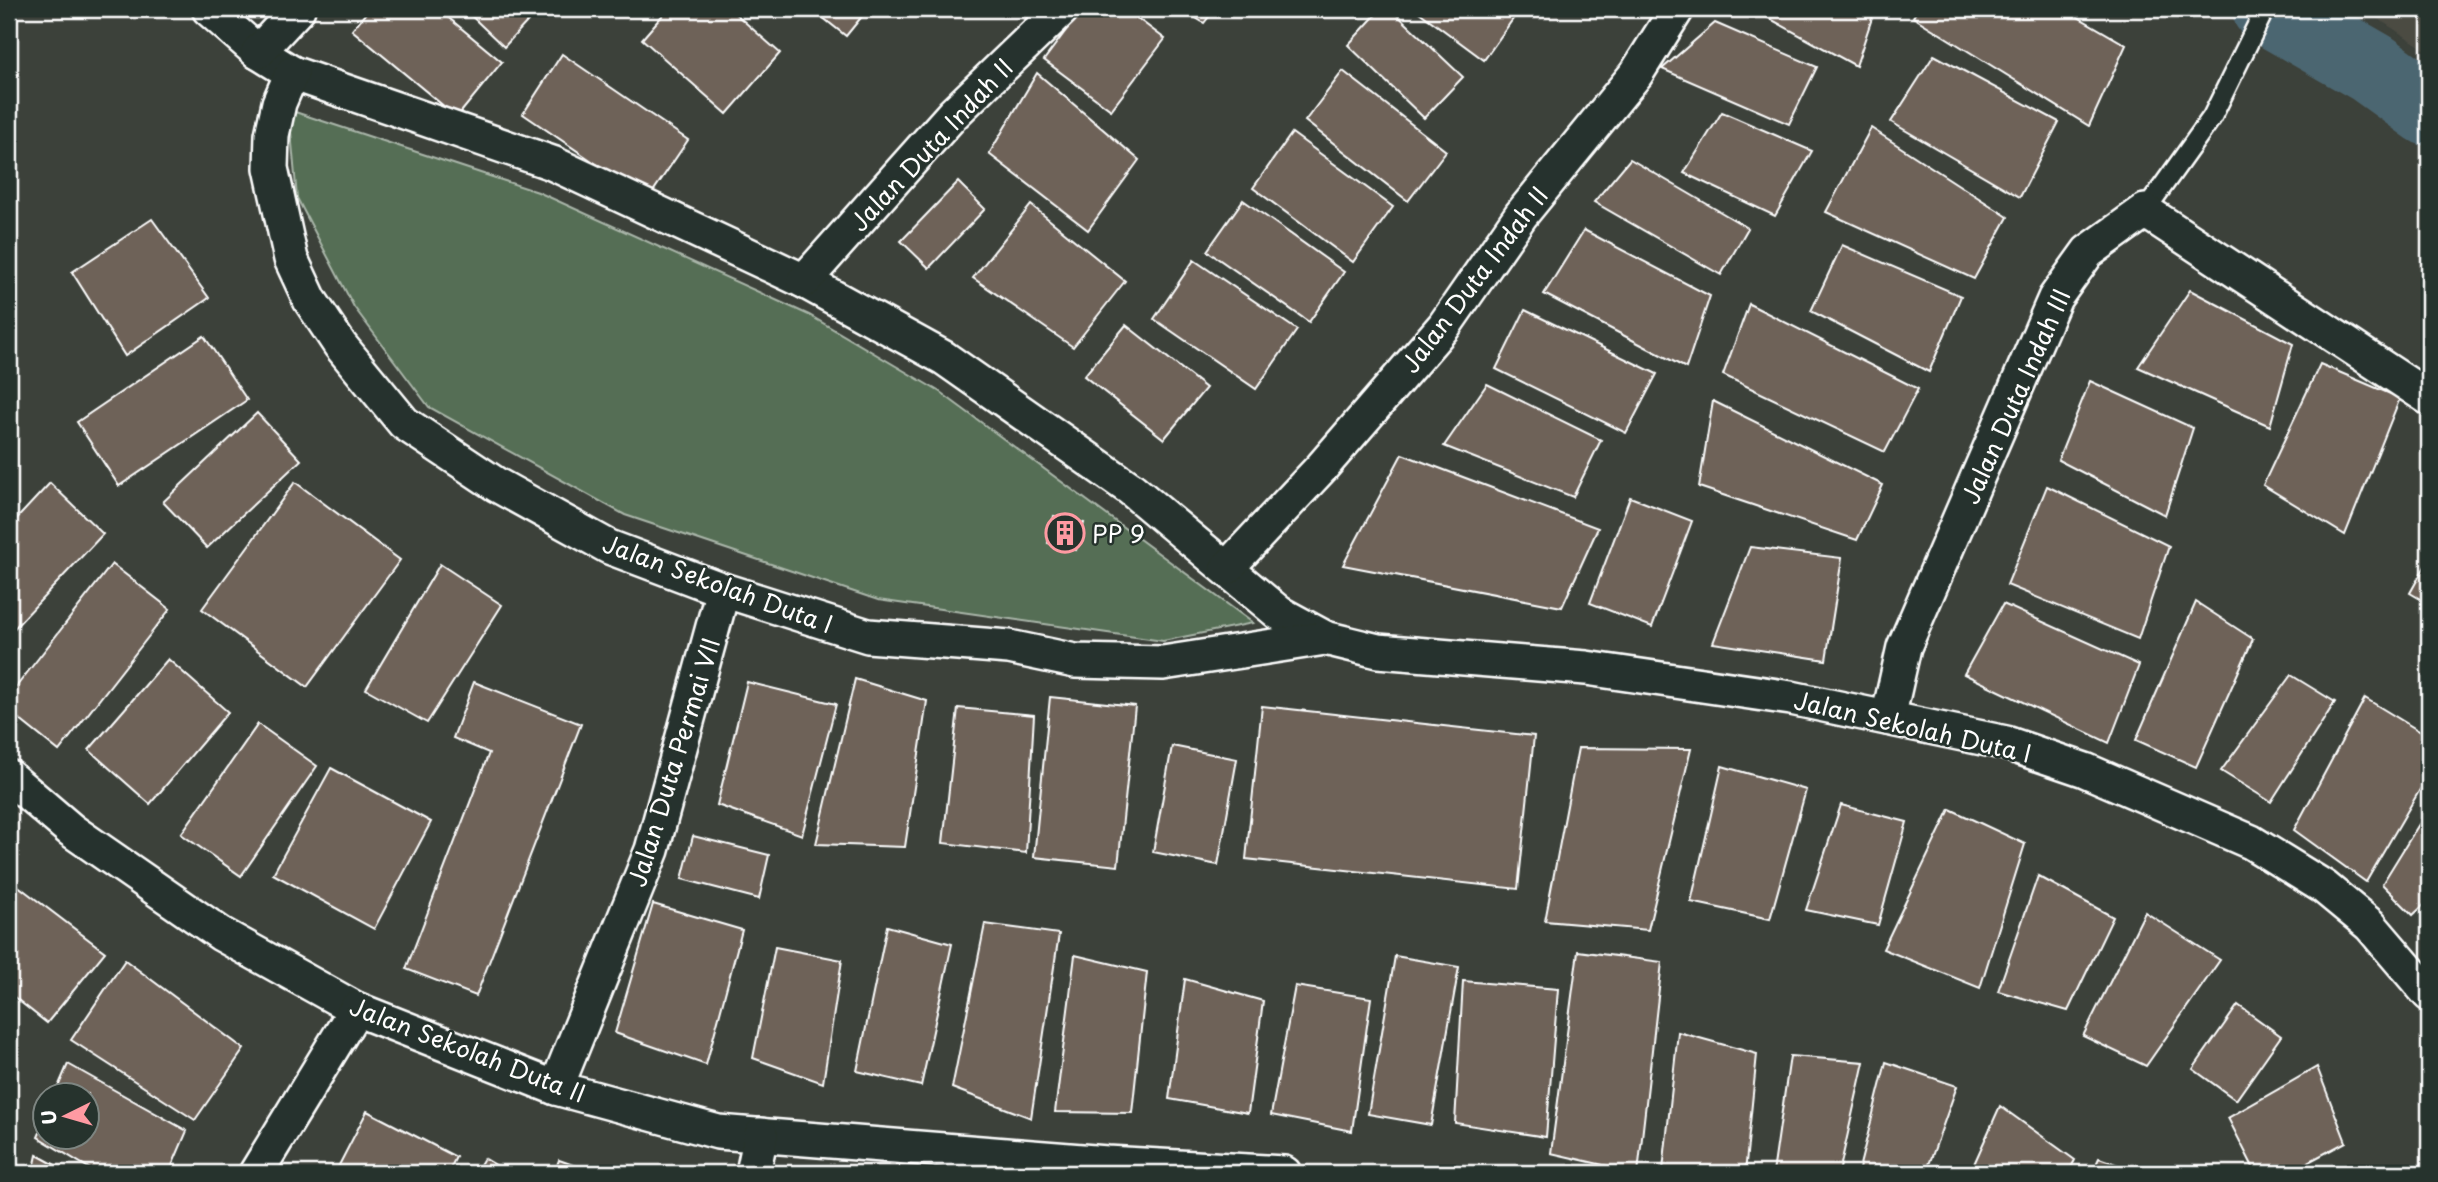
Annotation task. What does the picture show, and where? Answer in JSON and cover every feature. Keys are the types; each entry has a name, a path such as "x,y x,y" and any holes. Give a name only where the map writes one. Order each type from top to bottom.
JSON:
{"street":[{"name":"Jalan Sekolah Duta I","path":"209,9 258,52 292,73 552,163 804,281 943,358 1131,489 1279,613 1325,638 1378,651 1599,670 1791,698 2006,743 2085,770 2251,842 2324,887 2370,925 2429,994"},
{"path":"258,52 298,9"},
{"name":"Jalan Duta Indah II","path":"804,281 953,114 1062,9"},
{"name":"Jalan Duta Indah II","path":"1227,568 1322,467 1444,326 1521,215 1636,75 1677,9"},
{"name":"Jalan Sekolah Duta I","path":"292,73 279,103 272,135 271,169 291,259 310,300 340,345 404,423 497,485 608,547 723,590 868,636 1009,647 1075,661 1163,663 1325,638"},
{"path":"2145,211 2429,398"},
{"name":"Jalan Duta Indah III","path":"1888,718 1905,647 2055,298 2088,252 2145,211"},
{"name":"Jalan Duta Permai VII","path":"556,1088 652,850 723,590"},
{"name":"Jalan Sekolah Duta II","path":"9,777 71,830 221,934 356,1009 556,1088 718,1132 1166,1170 1284,1173"},
{"path":"256,1173 356,1009"},
{"path":"753,1173 761,1135"}],"lane":[{"name":"Jalan Duta Indah III","path":"2145,211 2212,117 2265,9"}],"shaded area":[{"path":"2358,9 2429,9 2429,52 2380,20"}],"green space":[{"path":"289,110 538,192 809,315 940,392 1253,623 1163,641 878,600 625,515 429,407 354,307 297,198"}],"building":[{"path":"369,9 438,9 502,62 457,117 352,30"},
{"path":"464,9 539,9 504,47"},
{"path":"668,9 730,9 780,53 727,114 642,39"},
{"path":"812,9 868,9 846,36"},
{"path":"1082,9 1125,9 1165,39 1111,110 1044,60"},
{"path":"1181,9 1215,9 1204,23"},
{"path":"1381,9 1391,9 1463,77 1424,118 1348,45"},
{"path":"1415,9 1520,9 1484,60"},
{"path":"1752,9 1875,9 1856,66"},
{"path":"1918,9 2064,9 2126,45 2089,126 1913,17"},
{"path":"1715,23 1817,67 1789,124 1662,69"},
{"path":"562,54 688,140 648,199 523,114"},
{"path":"1934,55 2059,122 2020,197 1891,122"},
{"path":"1343,71 1446,151 1408,201 1305,121"},
{"path":"1037,73 1139,160 1088,230 989,154"},
{"path":"1722,112 1812,151 1775,216 1684,173"},
{"path":"1871,128 2008,217 1974,279 1826,212"},
{"path":"1292,133 1393,207 1353,262 1253,188"},
{"path":"1630,159 1748,228 1721,275 1594,202"},
{"path":"958,182 985,209 929,268 901,241"},
{"path":"1243,200 1344,272 1309,322 1207,251"},
{"path":"1031,205 1125,281 1073,347 973,278"},
{"path":"152,219 209,298 125,356 72,272"},
{"path":"1584,230 1710,296 1686,368 1544,294"},
{"path":"1842,245 1961,296 1929,372 1811,311"},
{"path":"1194,260 1297,330 1256,389 1154,319"},
{"path":"2190,290 2293,344 2270,426 2138,367"},
{"path":"1749,304 1918,389 1885,452 1723,375"},
{"path":"1525,310 1657,374 1626,433 1496,369"},
{"path":"1126,325 1206,388 1164,439 1084,376"},
{"path":"204,336 247,400 119,486 77,422"},
{"path":"2320,364 2400,398 2345,535 2263,485"},
{"path":"2090,381 2193,428 2165,515 2058,460"},
{"path":"1487,384 1601,440 1573,497 1444,446"},
{"path":"1713,401 1883,485 1857,540 1699,487"},
{"path":"257,413 301,460 207,548 163,502"},
{"path":"1402,454 1598,528 1562,607 1343,565"},
{"path":"295,482 400,560 307,687 202,609"},
{"path":"50,483 103,534 9,634 9,527"},
{"path":"2047,486 2169,546 2138,639 2007,585"},
{"path":"1630,497 1692,521 1652,627 1590,603"},
{"name":"PP 9","path":"1054,516 1084,523 1076,550 1048,543"},
{"path":"1750,547 1842,558 1826,660 1713,643"},
{"path":"2429,559 2429,604 2410,593"},
{"path":"112,564 170,609 59,751 9,711 9,696"},
{"path":"440,564 502,605 427,723 366,689"},
{"path":"2196,602 2253,639 2196,767 2136,740"},
{"path":"2003,604 2139,665 2109,743 1964,674"},
{"path":"168,659 228,712 150,804 89,750"},
{"path":"2291,675 2335,702 2271,802 2221,771"},
{"path":"855,679 927,701 905,847 816,844"},
{"path":"474,682 581,724 476,996 406,969 489,753 453,738"},
{"path":"747,682 836,704 802,835 717,805"},
{"path":"1050,697 1135,706 1118,866 1034,857"},
{"path":"2365,698 2429,737 2429,774 2366,882 2294,830"},
{"path":"1262,706 1534,736 1518,889 1246,859"},
{"path":"958,708 1034,715 1026,853 943,843"},
{"path":"258,724 317,766 241,876 181,834"},
{"path":"1172,746 1237,759 1218,865 1153,852"},
{"path":"1578,748 1691,749 1648,930 1545,921"},
{"path":"1722,766 1806,790 1770,919 1691,902"},
{"path":"331,768 431,822 374,929 273,874"},
{"path":"1841,805 1907,822 1878,925 1806,910"},
{"path":"2429,808 2429,900 2413,915 2382,884"},
{"path":"1950,809 2025,844 1980,988 1883,949"},
{"path":"693,836 769,855 759,899 682,879"},
{"path":"2038,876 2113,917 2068,1011 1998,991"},
{"path":"9,879 105,952 47,1023 9,993"},
{"path":"653,904 742,930 706,1065 615,1033"},
{"path":"2145,912 2220,960 2146,1066 2083,1036"},
{"path":"985,924 1059,934 1031,1118 952,1088"},
{"path":"887,926 952,944 921,1086 857,1071"},
{"path":"775,947 842,960 823,1083 753,1058"},
{"path":"1578,951 1662,962 1638,1173 1551,1153"},
{"path":"1075,955 1147,972 1132,1113 1055,1112"},
{"path":"1395,956 1459,967 1431,1125 1368,1114"},
{"path":"125,960 244,1049 195,1120 71,1040"},
{"path":"1185,979 1263,1001 1248,1113 1169,1099"},
{"path":"1463,981 1558,989 1546,1137 1455,1123"},
{"path":"1295,986 1371,998 1352,1131 1271,1115"},
{"path":"2238,1005 2281,1036 2236,1100 2193,1069"},
{"path":"1678,1032 1757,1054 1745,1173 1686,1173 1663,1170"},
{"path":"1790,1056 1864,1062 1839,1173 1773,1173"},
{"path":"1886,1062 1957,1086 1926,1173 1858,1173"},
{"path":"68,1064 96,1080 61,1080"},
{"path":"2317,1067 2346,1142 2288,1173 2256,1173 2228,1118"},
{"path":"102,1083 187,1131 169,1173 97,1173 59,1150 102,1150"},
{"path":"2000,1106 2075,1160 2068,1173 1970,1173"},
{"path":"367,1111 456,1157 448,1173 335,1173"},
{"path":"37,1155 70,1173 33,1173"},
{"path":"484,1158 509,1173 475,1173"},
{"path":"2099,1158 2141,1173 2092,1173"},
{"path":"559,1160 596,1173 554,1173"}],"waterway":[{"path":"2269,9 2372,68 2429,109"}],"place":[{"name":"PP 9","path":"1065,533"}]}
